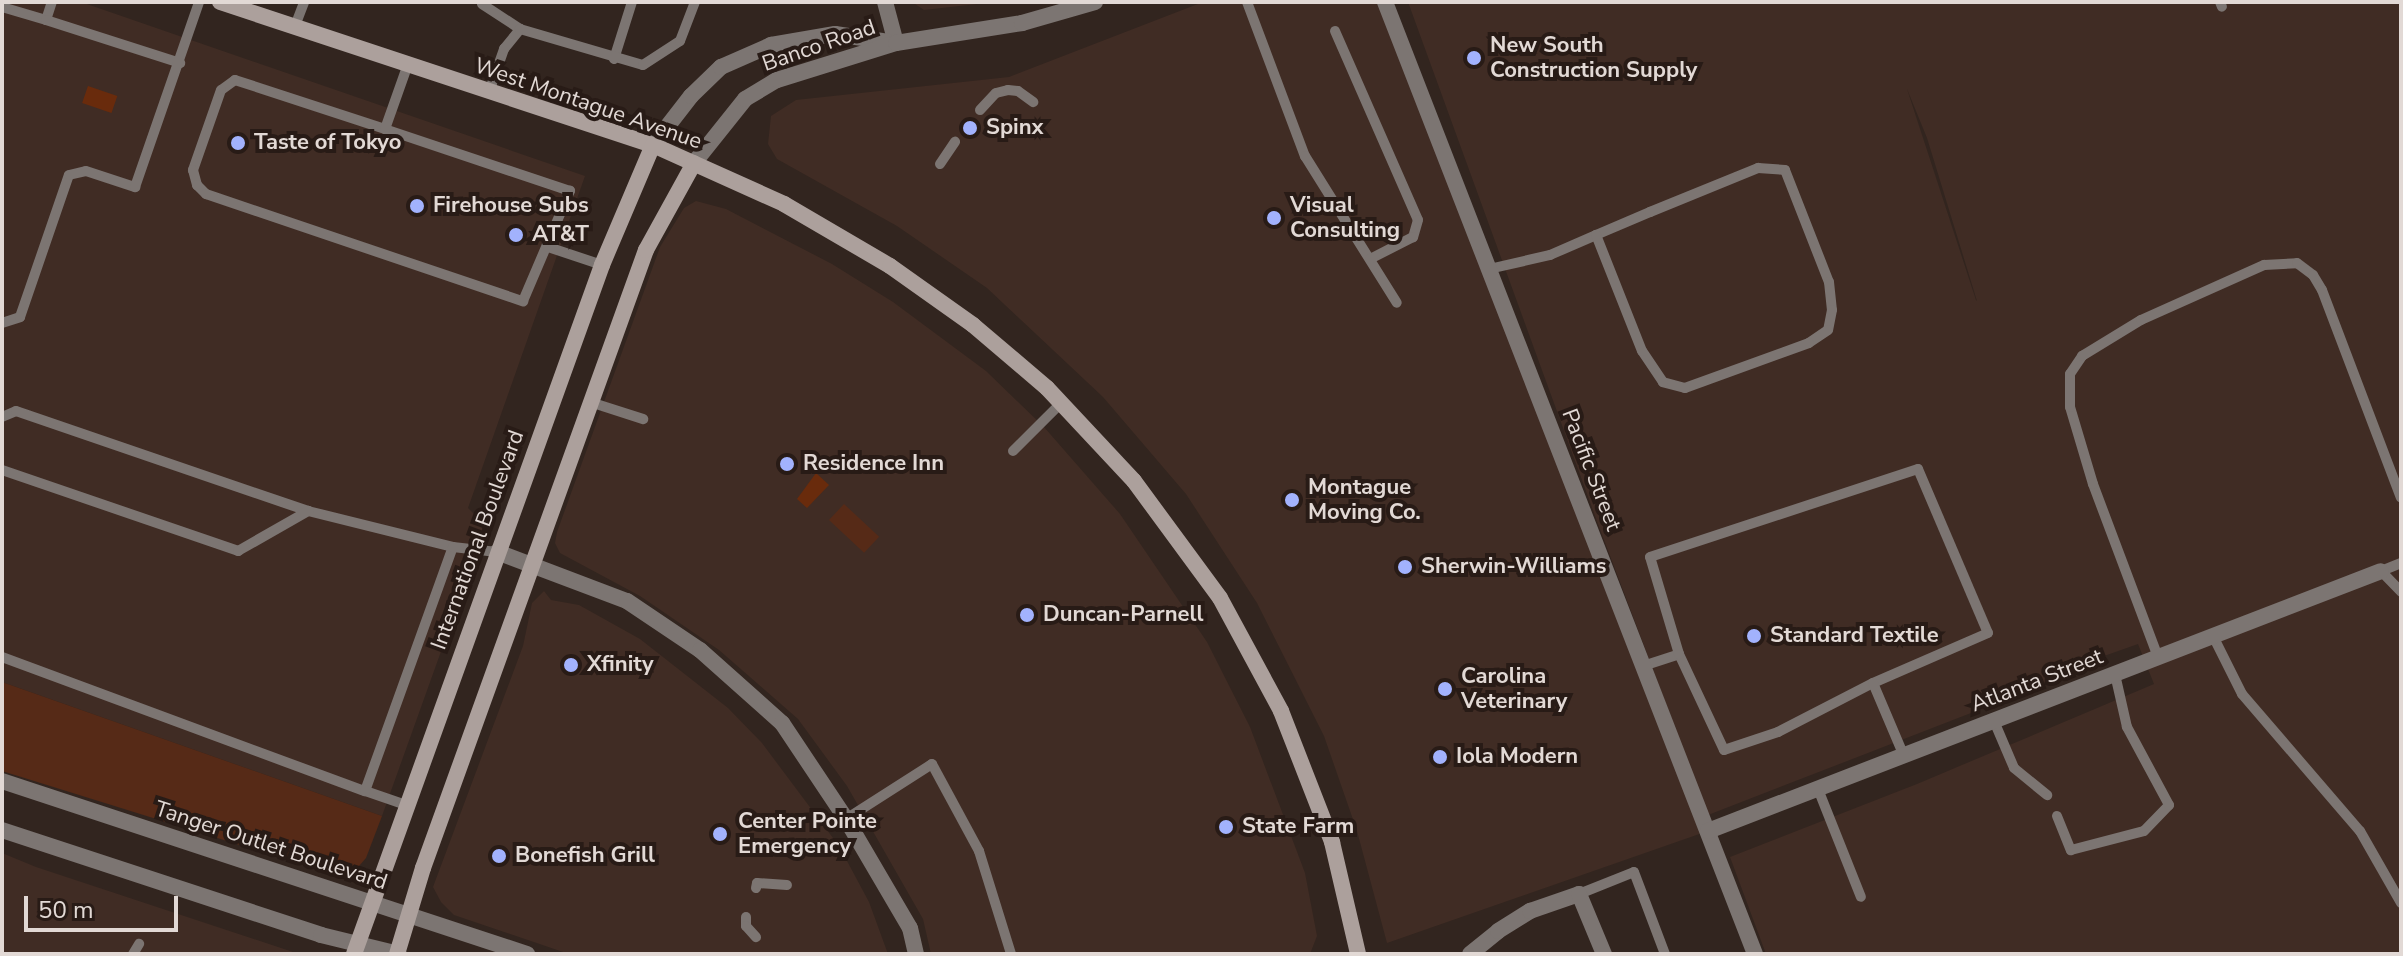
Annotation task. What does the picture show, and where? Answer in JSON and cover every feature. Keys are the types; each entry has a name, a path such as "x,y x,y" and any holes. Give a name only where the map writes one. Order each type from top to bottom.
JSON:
{"main road":[{"name":"West Montague Avenue","path":"220,2 653,145 784,204 890,266 973,325 1061,403 1134,481 1220,598 1281,711 1332,842 1358,954"},
{"name":"International Boulevard","path":"356,948 602,265 653,145"},
{"path":"398,954 407,913 646,250 694,163"}],"street":[{"path":"885,2 896,43"},
{"name":"Banco Road","path":"694,163 745,99 766,86 896,43 1022,23 1095,2"},
{"name":"Pacific Street","path":"1385,2 1755,954"},
{"name":"Banco Road","path":"653,145 691,96 721,67 771,45 835,34 896,43"},
{"path":"497,552 627,601 700,650 782,723 846,819 910,928 916,954"},
{"name":"Atlanta Street","path":"1708,831 2381,571"},
{"name":"Tanger Outlet Boulevard","path":"2,781 527,954"},
{"path":"2,830 356,948 398,954"},
{"path":"1473,953 1498,931 1530,911 1579,894 1604,954"}],"lane":[{"path":"46,20 52,2"},
{"path":"2,323 20,317 69,175 86,171 135,187 199,2"},
{"path":"295,26 304,2"},
{"path":"614,59 632,2"},
{"path":"482,4 520,29 643,65 680,41 695,2"},
{"path":"1247,2 1305,156 1397,303"},
{"path":"2,7 180,63"},
{"path":"489,92 504,49 520,29"},
{"path":"1335,31 1418,220 1413,237 1370,259"},
{"path":"385,129 408,64"},
{"path":"235,80 385,129 570,191 523,301 206,194 197,185 193,170 221,90 235,80"},
{"path":"980,110 996,93 1008,90 1018,91 1033,102"},
{"path":"940,164 955,142"},
{"path":"1489,269 1550,255 1596,235 1758,168 1785,170 1829,282 1832,310 1828,330 1809,343 1685,388 1663,382 1642,351 1596,235"},
{"path":"548,247 602,265"},
{"path":"2158,657 2093,484 2070,407 2070,374 2082,356 2141,320 2264,265 2297,263 2313,275 2322,290 2401,498"},
{"path":"590,402 643,419"},
{"path":"1013,451 1061,403"},
{"path":"2,417 16,411 308,511 453,547 497,552"},
{"path":"1918,469 1988,633 1873,683 1778,732 1724,750 1679,654 1650,557 1918,469"},
{"path":"2,470 238,551 308,511"},
{"path":"365,791 453,547"},
{"path":"2401,563 2381,571 2401,592"},
{"path":"2213,636 2242,694 2360,831 2401,903"},
{"path":"1643,666 1679,654"},
{"path":"2,657 406,805"},
{"path":"2057,816 2071,850 2144,831 2169,805 2127,727 2115,674"},
{"path":"1873,683 1904,756"},
{"path":"1994,721 2014,768 2047,795"},
{"path":"846,819 932,764 979,851 1011,954"},
{"path":"1818,789 1861,897"},
{"path":"1579,894 1634,872 1665,954"},
{"path":"756,888 757,883 787,885"},
{"path":"746,917 746,926 756,937"}],"shaded area":[{"path":"2,2 81,2 585,176 468,508 486,526 382,816 2,682"},
{"path":"912,2 995,2 924,10"},
{"path":"1203,2 1385,2 1708,831 1387,943 1357,831 1324,736 1257,603 1186,494 1103,397 987,288 897,226 777,159 768,144 771,116 796,100 1009,77"},
{"path":"1408,2 2401,2 2401,954 1766,954 1730,857 1917,784 2154,684 2138,644 2090,661 2020,694 1708,815 1598,524","holes":["1907,89 1927,138 1977,301"]},
{"path":"88,86 117,96 111,113 82,103"},
{"path":"696,201 726,209 832,264 893,302 986,371 1044,427 1120,514 1207,642 1250,727 1305,873 1317,936 1310,954 931,954 923,919 847,786 798,719 719,650 640,596 560,553 555,543 557,532 660,247 684,208"},
{"path":"816,473 829,485 807,508 797,499"},
{"path":"844,504 879,537 864,553 829,520"},
{"path":"544,591 551,600 579,605 640,639 728,708 762,743 839,846 869,902 888,954 569,954 454,915 441,902 433,887 523,646 532,603"},
{"path":"2,682 382,816 366,858 359,866 333,874 2,771"},
{"path":"2,853 36,867 299,954 2,954"}],"place":[{"name":"New South Construction Supply","path":"1474,58"},
{"name":"Spinx","path":"970,128"},
{"name":"Taste of Tokyo","path":"238,143"},
{"name":"Firehouse Subs","path":"417,206"},
{"name":"Visual Consulting","path":"1274,218"},
{"name":"AT&T","path":"516,235"},
{"name":"Residence Inn","path":"787,464"},
{"name":"Montague Moving Co.","path":"1292,500"},
{"name":"Sherwin-Williams","path":"1405,567"},
{"name":"Duncan-Parnell","path":"1027,615"},
{"name":"Standard Textile","path":"1754,636"},
{"name":"Xfinity","path":"571,665"},
{"name":"Carolina Veterinary","path":"1445,689"},
{"name":"Iola Modern","path":"1440,757"},
{"name":"State Farm","path":"1226,827"},
{"name":"Center Pointe Emergency","path":"720,834"},
{"name":"Bonefish Grill","path":"499,856"}]}
